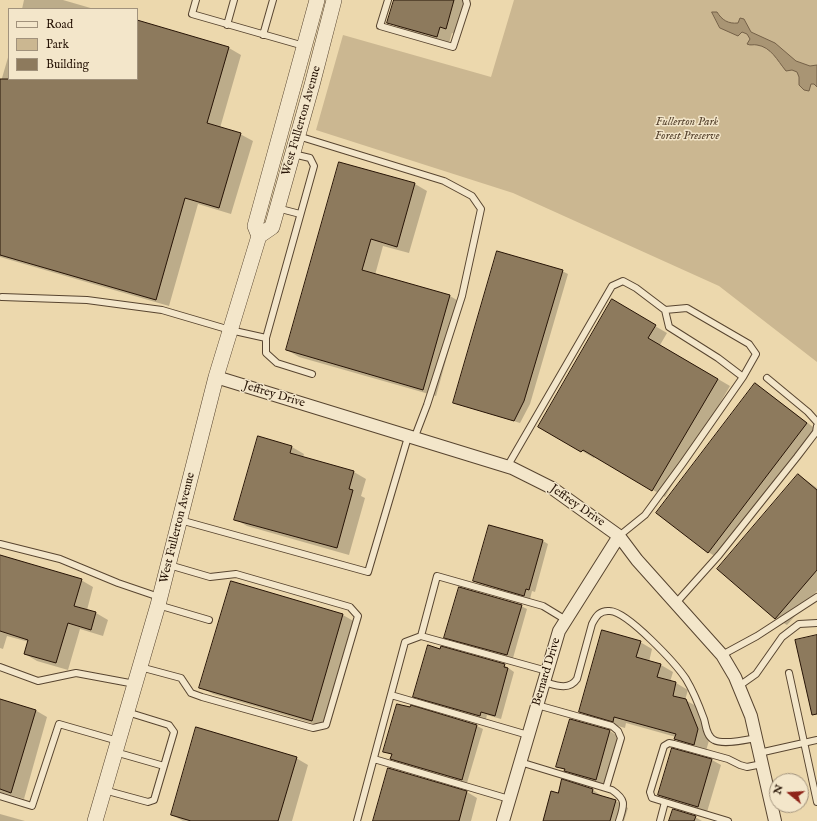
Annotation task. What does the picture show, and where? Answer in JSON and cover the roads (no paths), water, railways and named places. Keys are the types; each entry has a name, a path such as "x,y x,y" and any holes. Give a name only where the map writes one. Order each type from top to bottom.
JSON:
{"street":[{"name":"West Fullerton Avenue","path":"259,236 255,226 317,0"},
{"name":"West Fullerton Avenue","path":"95,821 159,601 216,378 259,236 272,227 334,0"},
{"name":"Jeffrey Drive","path":"216,378 507,467 552,488 619,536 638,560 722,655 735,677 751,716 775,821"},
{"name":"Bernard Drive","path":"503,821 559,631 619,536"}],"lane":[{"path":"196,0 192,14 304,46"},
{"path":"227,25 234,0"},
{"path":"263,35 274,0"},
{"path":"388,0 380,26 453,47 467,4 466,0"},
{"path":"180,520 368,572 411,438 427,405 462,296 481,210 472,196 444,180 298,136"},
{"path":"293,154 310,158 314,166 266,338 266,353 277,363 312,374"},
{"path":"277,208 300,214"},
{"path":"507,467 612,286 623,281 636,288 665,310 669,327 718,358 743,377"},
{"path":"2,297 111,302 144,309 162,310 230,330 266,338"},
{"path":"619,536 645,515 683,464 743,377 756,354 749,344 687,308 665,310"},
{"path":"767,378 808,412 817,422"},
{"path":"676,603 719,555 816,432 817,426"},
{"path":"0,544 60,559 159,601 209,620"},
{"path":"140,667 181,678 191,693 202,698 313,728 326,726 358,616 350,607 236,574 210,577 168,565"},
{"path":"421,636 437,576 543,606 566,620"},
{"path":"722,655 757,636 817,597"},
{"path":"544,682 566,687 574,683 577,679 592,624 595,618 602,612 610,611 625,617 640,629 667,656 686,680 704,719 708,734 714,740 727,742 756,738"},
{"path":"739,686 756,674 782,637 799,624 817,623"},
{"path":"357,821 405,642 421,636 547,670"},
{"path":"0,667 38,681 76,673 135,684"},
{"path":"789,673 817,802"},
{"path":"391,695 528,735"},
{"path":"537,705 612,726 618,731 621,738 606,788"},
{"path":"104,790 148,802 154,800 174,732 169,725 127,712"},
{"path":"0,796 32,806 59,724 164,766"},
{"path":"728,821 652,798 650,792 664,746 669,743 713,755 747,767 761,758 817,740"},
{"path":"374,759 509,798"},
{"path":"520,762 612,790 620,796 624,805 619,821"},
{"path":"660,821 666,802"}],"park label":[{"name":"Fullerton Park Forest Preserve","path":"687,130"}]}
